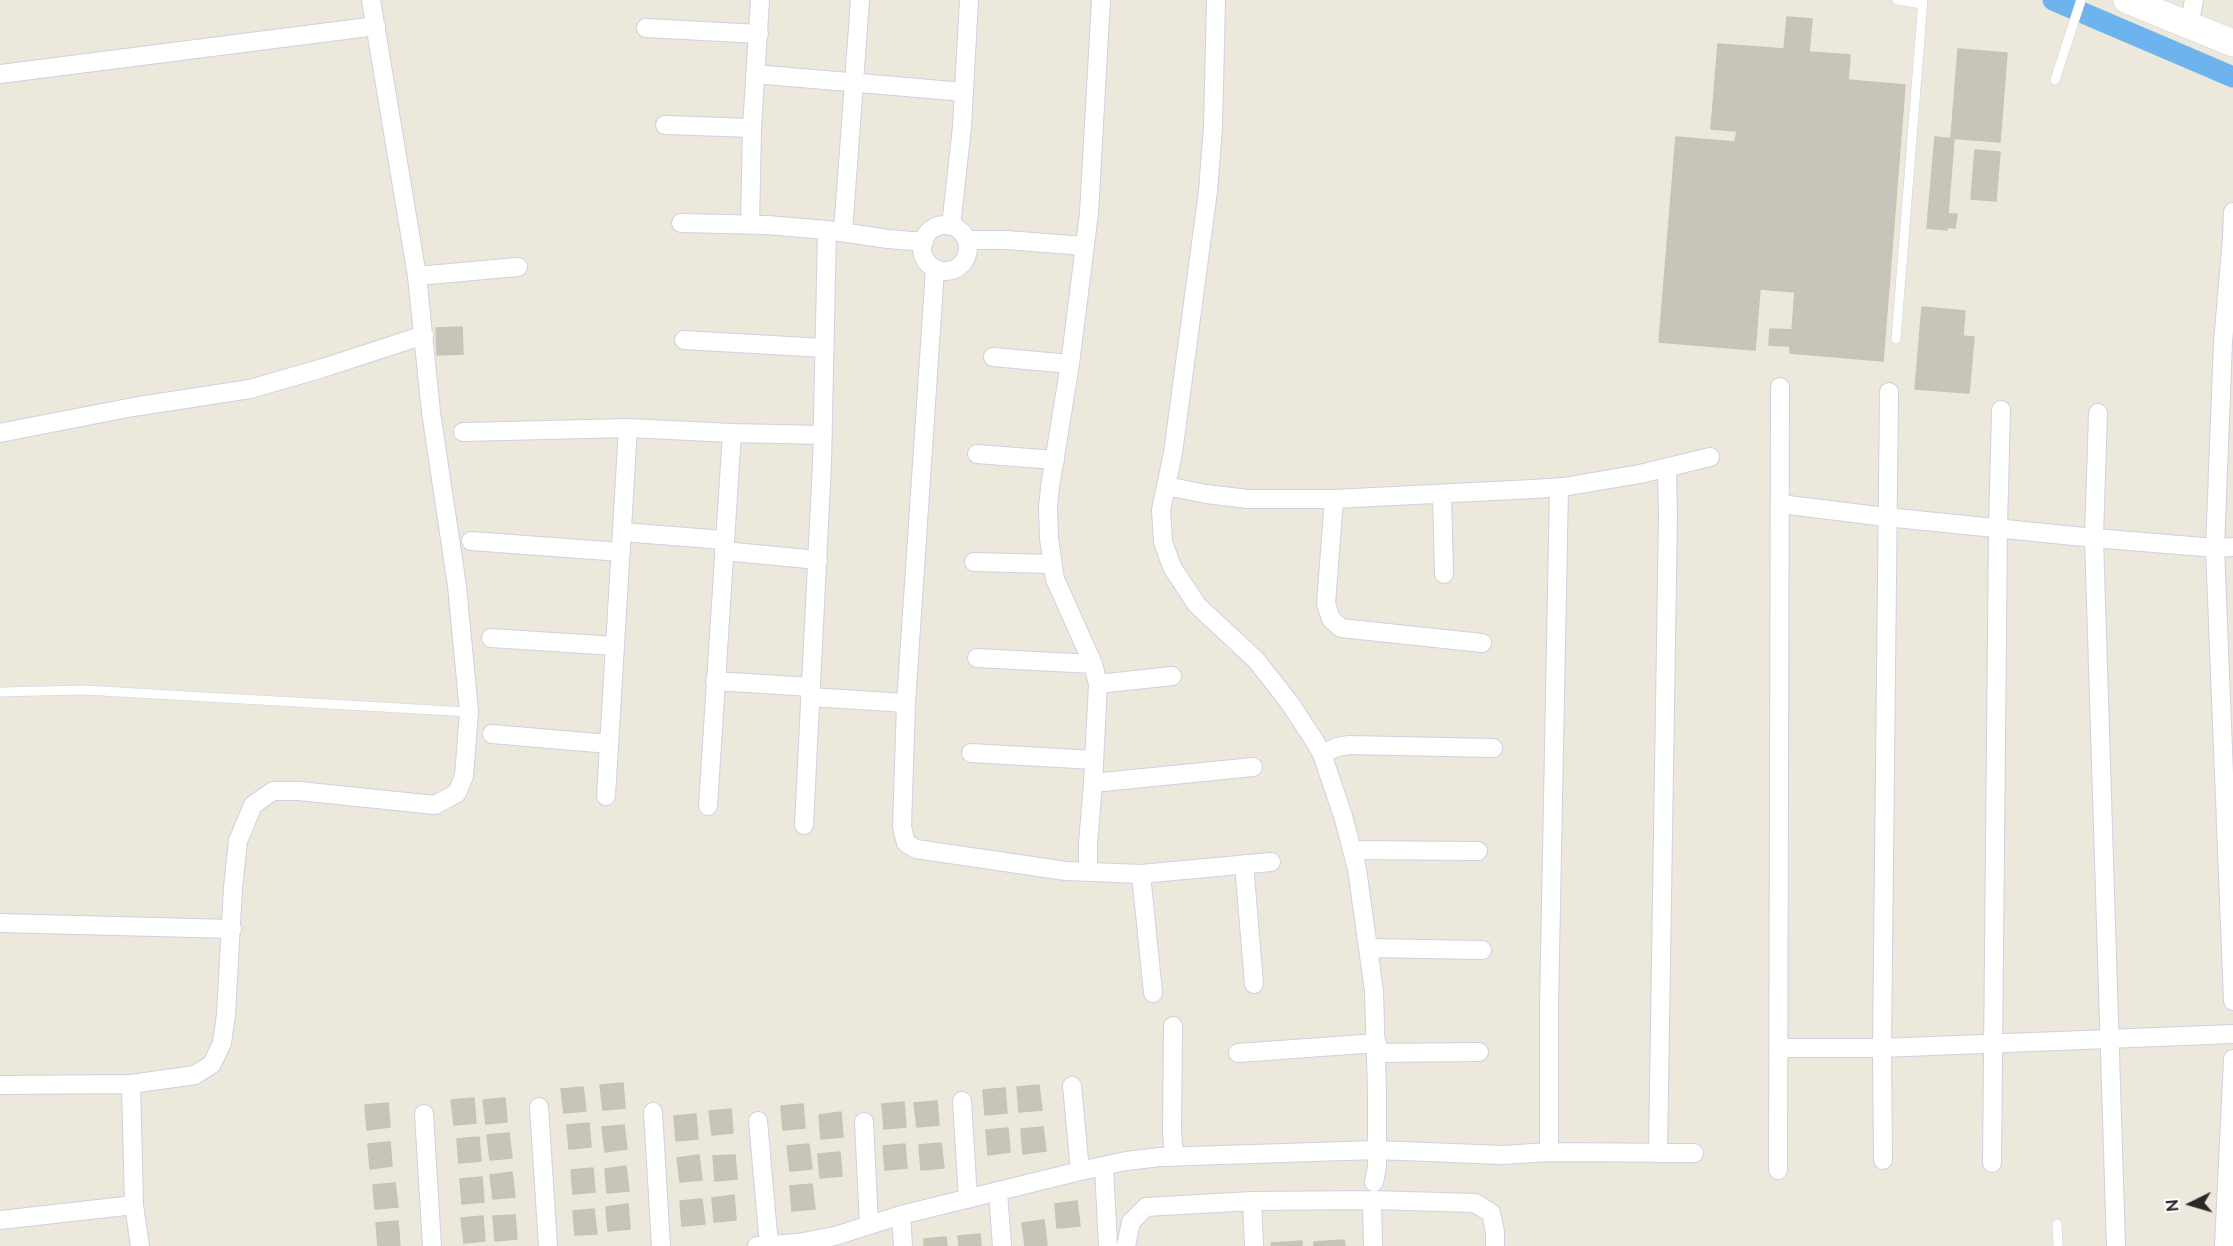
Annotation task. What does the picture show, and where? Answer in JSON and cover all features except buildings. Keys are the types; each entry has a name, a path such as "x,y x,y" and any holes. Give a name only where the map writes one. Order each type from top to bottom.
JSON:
{"street":[{"path":"0,1084 131,1084 195,1075 212,1064 222,1043 238,841 253,805 273,791 299,791 435,805 457,793 464,776 469,712 457,586 431,412 417,276 371,0"},
{"path":"750,224 752,128 760,0"},
{"path":"804,825 818,560 824,348 835,231 855,82 860,0"},
{"path":"951,226 964,92 969,0"},
{"path":"1088,872 1098,684 1093,664 1061,596 1052,564 1048,508 1070,364 1090,204 1101,0"},
{"path":"1216,0 1213,127 1208,191 1173,453 1161,510 1163,542 1172,567 1197,605 1256,660 1289,702 1322,754 1343,816 1357,869 1369,948 1377,1048 1377,1167 1373,1191 1373,1246"},
{"path":"2129,0 2233,43"},
{"path":"2189,26 2194,0"},
{"path":"0,75 376,26"},
{"path":"646,28 759,34"},
{"path":"755,74 964,92"},
{"path":"665,125 752,128"},
{"path":"2233,212 2223,342 2224,547 2233,1001"},
{"path":"681,223 750,224 924,242"},
{"path":"951,226 958,229 967,240 967,256 963,262 950,270 935,268 930,265 923,254 926,235 937,227 951,226"},
{"path":"967,240 1006,240 1085,246"},
{"path":"417,276 518,267"},
{"path":"935,268 906,703 902,827 906,843 916,849 1066,871 1141,874 1271,862"},
{"path":"0,433 133,407 250,389 424,335"},
{"path":"684,340 824,348"},
{"path":"993,357 1070,364"},
{"path":"1778,1170 1780,387"},
{"path":"1883,1160 1881,1048 1888,392"},
{"path":"1992,1163 2001,410"},
{"path":"2098,413 2094,538 2116,1246"},
{"path":"463,432 628,428 732,434 823,435"},
{"path":"606,796 628,428"},
{"path":"708,806 732,434"},
{"path":"977,454 1055,460"},
{"path":"1166,486 1248,499 1334,499 1442,494 1559,487 1666,469 1710,457"},
{"path":"1658,1153 1668,514 1666,469"},
{"path":"1549,1152 1559,487"},
{"path":"1442,494 1444,574"},
{"path":"1334,499 1326,604 1331,619 1341,628 1482,642"},
{"path":"1780,504 2094,538 2224,547"},
{"path":"622,532 818,560"},
{"path":"471,542 621,552"},
{"path":"974,562 1052,564"},
{"path":"491,638 615,646"},
{"path":"977,658 1093,664"},
{"path":"1098,684 1172,676"},
{"path":"715,681 906,703"},
{"path":"492,734 609,744"},
{"path":"1322,754 1337,747 1349,745 1492,748"},
{"path":"971,753 1094,760"},
{"path":"1093,783 1254,767"},
{"path":"1352,850 1478,851"},
{"path":"1244,864 1254,984"},
{"path":"1141,874 1153,993"},
{"path":"0,923 232,929"},
{"path":"1369,948 1482,950"},
{"path":"1173,1026 1172,1131 1174,1157"},
{"path":"1778,1048 1881,1048 2233,1034"},
{"path":"1238,1053 1377,1048 1479,1052"},
{"path":"2224,1246 2233,1059"},
{"path":"131,1084 134,1205 140,1246"},
{"path":"1072,1086 1080,1171"},
{"path":"962,1101 968,1199"},
{"path":"539,1107 548,1246"},
{"path":"653,1112 661,1246"},
{"path":"424,1114 432,1246"},
{"path":"758,1121 769,1245"},
{"path":"864,1122 869,1225"},
{"path":"757,1246 791,1245 835,1236 901,1215 1126,1161 1174,1157 1377,1150 1503,1155 1549,1152 1694,1153"},
{"path":"1104,1167 1108,1246"},
{"path":"1126,1246 1131,1222 1146,1207 1373,1191 1475,1203 1491,1213 1495,1246"},
{"path":"998,1192 1002,1246"},
{"path":"1252,1201 1254,1246"},
{"path":"0,1220 134,1205"},
{"path":"901,1215 903,1246"}],"lane":[{"path":"1896,339 1922,2 1897,0"},
{"path":"2055,80 2081,0"},
{"path":"0,692 84,690 469,712"},
{"path":"2057,1224 2058,1246"}],"waterway":[{"path":"2053,0 2233,77"}]}
